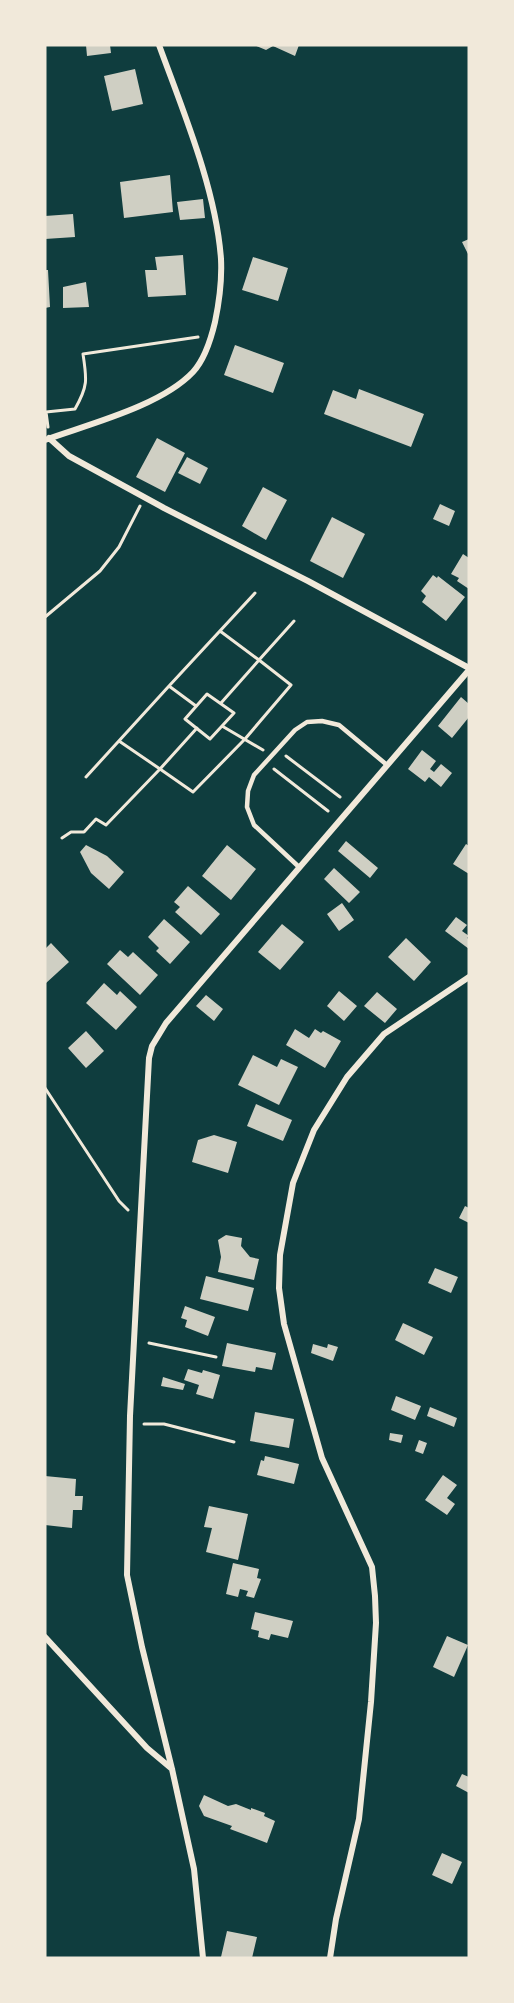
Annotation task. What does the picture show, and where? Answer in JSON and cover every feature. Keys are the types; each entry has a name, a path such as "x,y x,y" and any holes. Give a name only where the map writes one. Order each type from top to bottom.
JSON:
{"street":[{"path":"47,439 136,407 173,389 195,371 212,335 218,308 221,260 212,207 193,137 159,45"},
{"path":"47,439 69,456 308,581 469,669 166,1023 152,1046 148,1058 130,1404 127,1575 194,1869 203,1958"},
{"path":"330,1958 336,1919 359,1819 371,1702 376,1623 375,1596 372,1567 322,1458 287,1335 279,1288 280,1255 293,1183 314,1130 347,1077 384,1034 469,977"},
{"path":"45,1637 147,1748 172,1769"}],"lane":[{"path":"299,867 254,825 247,807 248,791 254,775 295,730 307,722 322,721 339,725 387,765"}],"path":[{"path":"47,439 46,412 75,409 83,395 87,379 83,354 212,335"},
{"path":"45,617 100,571 119,547 145,497"},
{"path":"86,777 255,593"},
{"path":"220,703 294,621"},
{"path":"119,741 193,792 245,739 291,685 220,631"},
{"path":"169,686 197,706"},
{"path":"207,694 220,703 234,713 210,738 185,719 207,694"},
{"path":"222,726 271,756"},
{"path":"62,838 71,832 84,832 96,819 106,825 197,728"},
{"path":"278,749 340,797"},
{"path":"266,762 328,811"},
{"path":"45,1088 130,1214"},
{"path":"149,1343 216,1357"},
{"path":"144,1424 164,1424 234,1442"}],"building":[{"path":"86,45 110,45 111,53 87,56"},
{"path":"254,45 299,45 295,56 273,46 266,50"},
{"path":"135,69 143,104 112,111 104,76"},
{"path":"170,175 173,212 124,218 120,182"},
{"path":"203,199 205,218 180,220 177,202"},
{"path":"73,214 75,237 45,239 45,216"},
{"path":"469,239 469,256 462,242"},
{"path":"183,255 186,295 148,297 145,270 157,270 155,257"},
{"path":"253,257 288,268 278,301 242,290"},
{"path":"45,270 48,270 50,307 45,308"},
{"path":"86,282 89,307 63,308 63,287"},
{"path":"235,345 284,363 273,393 224,375"},
{"path":"359,389 424,414 411,447 324,414 333,390 356,399"},
{"path":"157,438 185,453 165,492 136,477"},
{"path":"187,457 208,468 200,484 178,473"},
{"path":"263,487 287,500 266,540 242,526"},
{"path":"440,504 455,511 449,526 433,519"},
{"path":"332,517 365,534 343,578 310,561"},
{"path":"463,554 469,558 469,589 457,581 459,578 451,574"},
{"path":"433,575 437,578 438,576 465,597 446,621 422,602 426,596 421,591"},
{"path":"461,697 469,704 469,717 452,738 438,726"},
{"path":"422,750 436,761 430,769 434,772 441,764 452,773 441,787 429,777 425,782 408,769"},
{"path":"346,841 378,868 370,878 338,851"},
{"path":"466,844 469,846 469,874 453,864"},
{"path":"86,845 107,856 124,872 109,889 91,873 80,852"},
{"path":"227,845 256,869 231,900 202,876"},
{"path":"334,868 360,892 349,903 324,879"},
{"path":"188,886 220,914 201,935 175,912 180,907 174,902"},
{"path":"342,903 354,920 339,931 327,914"},
{"path":"456,917 467,925 462,931 469,936 467,938 469,949 445,931"},
{"path":"164,919 190,942 170,964 156,951 159,948 148,937"},
{"path":"282,924 304,942 280,970 258,952"},
{"path":"406,938 431,962 414,981 388,957"},
{"path":"51,943 69,962 45,984 45,949"},
{"path":"120,950 128,957 133,952 158,975 140,995 107,964"},
{"path":"104,983 117,995 120,991 137,1007 116,1030 86,1003"},
{"path":"339,991 357,1006 344,1021 327,1006"},
{"path":"377,992 397,1009 385,1023 364,1006"},
{"path":"206,995 223,1009 214,1021 196,1006"},
{"path":"295,1029 309,1038 315,1029 341,1041 325,1068 286,1045"},
{"path":"86,1031 104,1051 86,1068 68,1048"},
{"path":"253,1055 277,1067 281,1059 298,1067 279,1105 238,1085"},
{"path":"256,1104 292,1120 283,1141 247,1126"},
{"path":"214,1135 237,1142 228,1173 192,1162 198,1140"},
{"path":"465,1206 469,1208 469,1223 459,1218"},
{"path":"226,1235 242,1238 241,1246 250,1257 259,1259 254,1280 218,1272 221,1257 218,1240"},
{"path":"435,1268 458,1277 451,1293 428,1283"},
{"path":"206,1276 254,1288 248,1311 200,1299"},
{"path":"185,1306 215,1317 208,1336 185,1327 187,1320 181,1318"},
{"path":"403,1323 433,1337 424,1355 395,1340"},
{"path":"227,1343 276,1353 272,1370 256,1367 255,1372 222,1366"},
{"path":"313,1344 327,1348 328,1344 338,1347 333,1361 311,1353"},
{"path":"188,1369 220,1375 213,1399 196,1394 199,1385 184,1380"},
{"path":"163,1377 185,1384 183,1390 161,1386"},
{"path":"396,1396 421,1406 415,1420 391,1410"},
{"path":"430,1407 457,1418 454,1427 427,1416"},
{"path":"255,1412 294,1419 289,1448 250,1441"},
{"path":"390,1433 403,1435 401,1443 389,1440"},
{"path":"419,1440 427,1443 423,1454 415,1451"},
{"path":"265,1456 299,1464 294,1484 257,1475 261,1460 264,1461"},
{"path":"443,1475 457,1485 447,1498 455,1504 447,1515 425,1500"},
{"path":"45,1476 76,1479 75,1496 83,1496 82,1510 73,1510 72,1528 45,1525"},
{"path":"209,1506 248,1514 238,1560 206,1552 212,1528 204,1527"},
{"path":"233,1563 259,1569 257,1578 261,1579 254,1598 246,1596 248,1591 240,1589 238,1597 226,1594"},
{"path":"255,1612 293,1621 288,1638 271,1634 269,1640 258,1637 259,1631 251,1629"},
{"path":"447,1636 468,1645 454,1677 433,1667"},
{"path":"462,1774 469,1777 469,1793 456,1786"},
{"path":"204,1795 228,1806 236,1804 265,1813 264,1816 275,1821 267,1843 230,1829 232,1826 204,1816 199,1806"},
{"path":"442,1853 462,1862 452,1884 432,1875"},
{"path":"227,1931 257,1937 252,1958 221,1957"}]}
